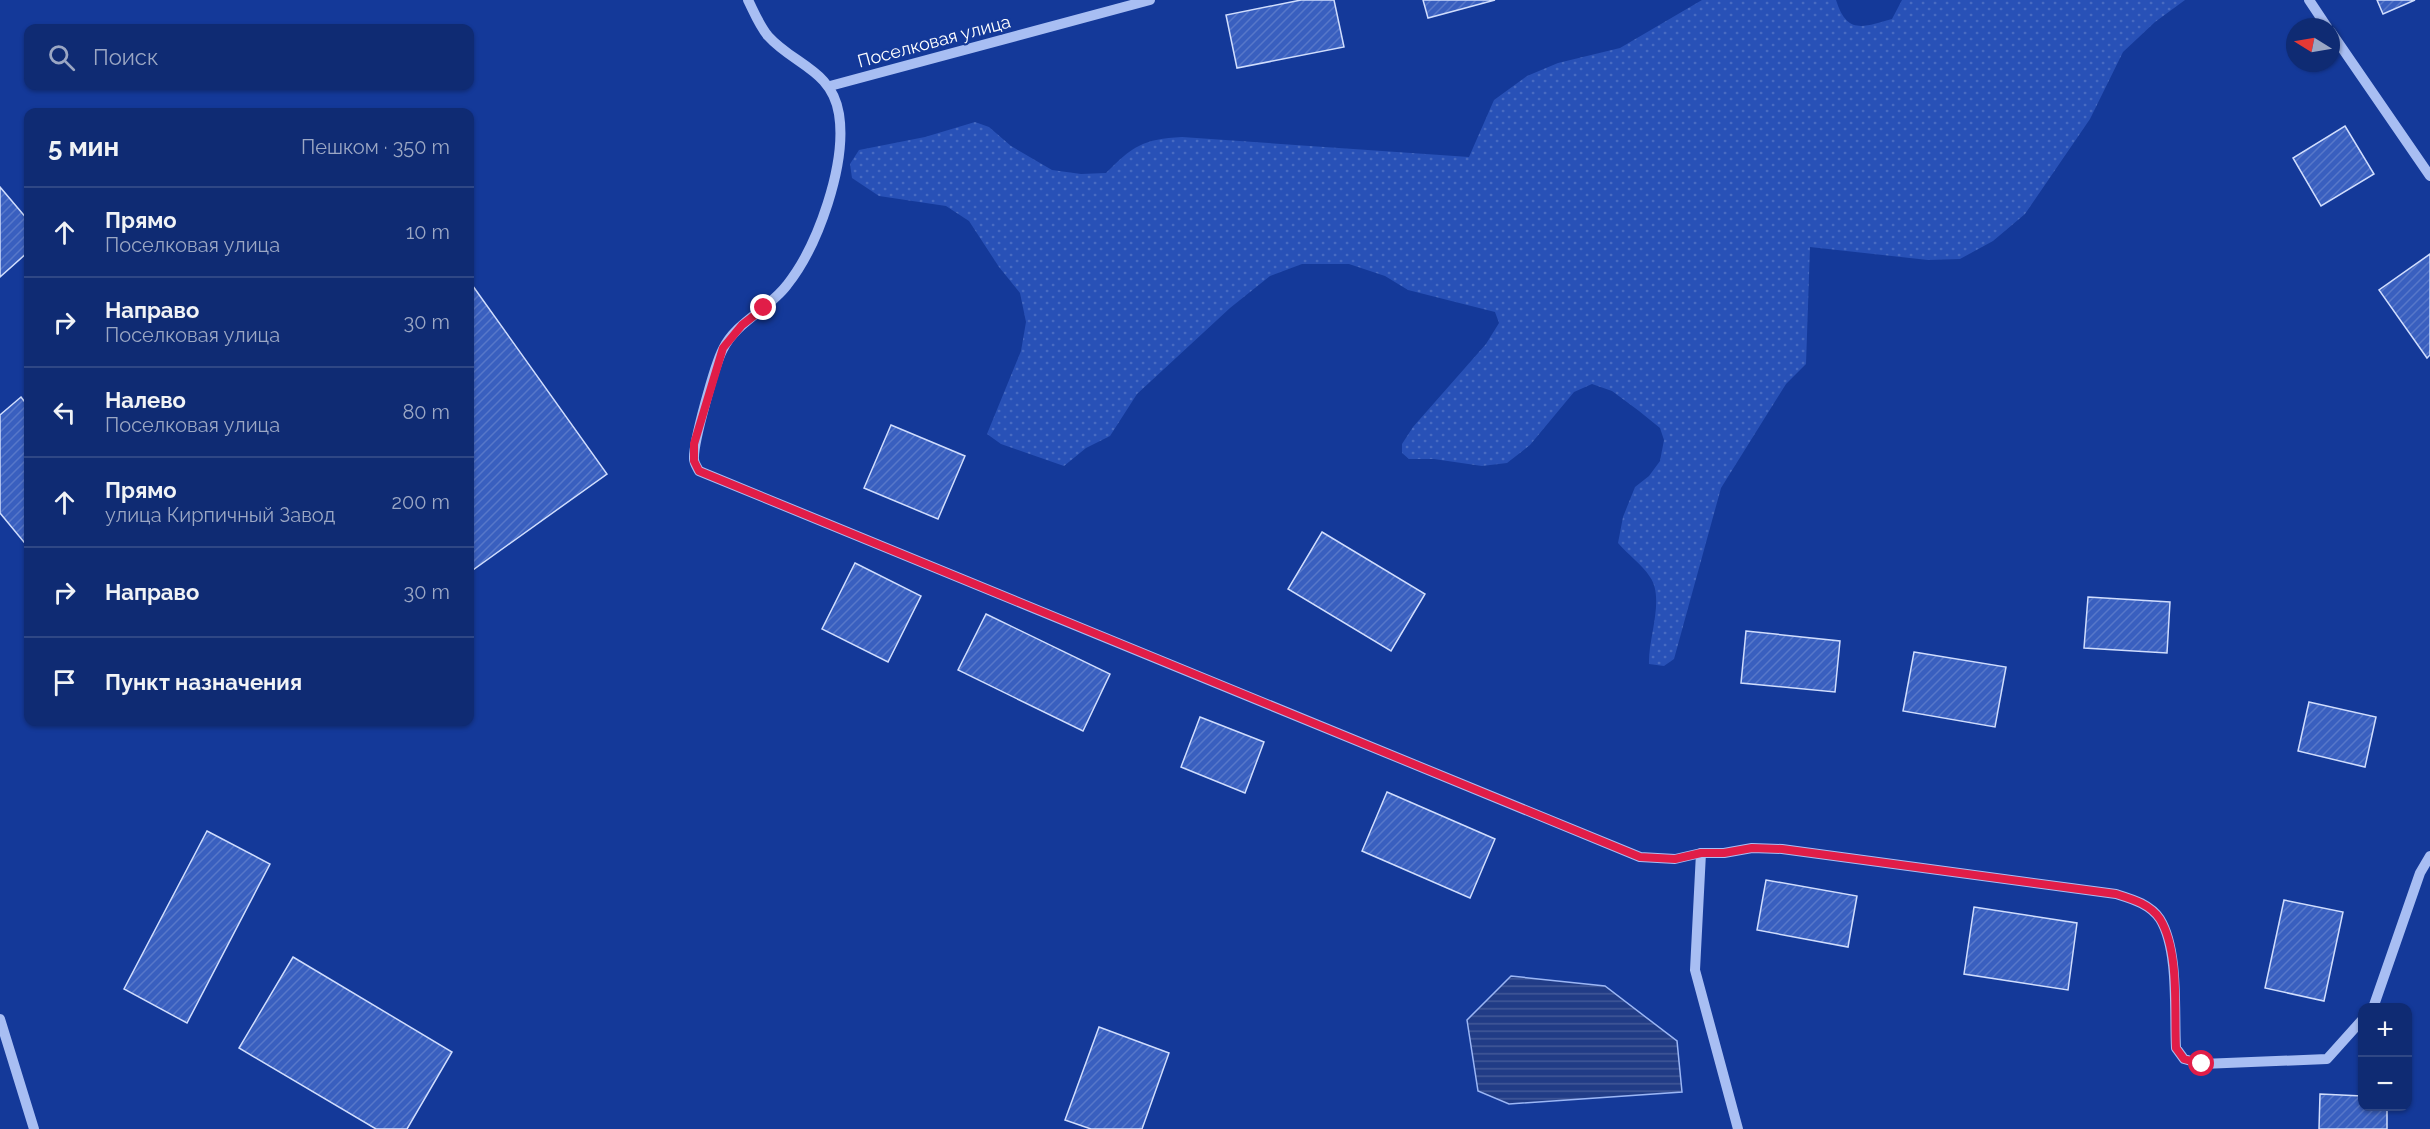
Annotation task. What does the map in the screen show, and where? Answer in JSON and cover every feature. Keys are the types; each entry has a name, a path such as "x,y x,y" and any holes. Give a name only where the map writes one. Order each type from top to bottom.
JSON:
{"street":[{"path":"748,0 769,36 821,76 830,86 839,114 840,148 828,205 807,252 787,285 764,308 742,325 723,348 694,444 694,461 699,471 1640,857 1675,859 1701,853 1724,853 1752,848 1782,849 2116,894 2141,902 2159,918 2172,950 2176,1048 2184,1059 2202,1064 2327,1059 2358,1024"},
{"name":"Поселковая улица","path":"830,86 1150,0"},
{"path":"2309,0 2321,18"},
{"path":"2340,45 2430,176"},
{"path":"1701,853 1695,970 1738,1129"},
{"path":"2375,1003 2420,873 2430,856"},
{"path":"0,1019 34,1129"}],"shaded area":[{"path":"1702,0 1836,0 1845,19 1851,24 1864,26 1892,19 1902,0 2185,0 2155,22 2123,52 2090,119 2025,214 1993,241 1960,259 1928,260 1810,247 1806,364 1786,384 1721,488 1674,659 1664,666 1649,664 1656,607 1654,586 1643,568 1618,543 1623,517 1635,487 1649,476 1660,461 1664,440 1660,428 1612,391 1592,384 1574,392 1530,445 1507,463 1482,466 1434,459 1409,459 1402,453 1402,444 1413,427 1486,344 1499,323 1495,312 1408,290 1385,276 1349,264 1302,264 1270,276 1230,308 1137,394 1110,436 1086,448 1064,466 1001,444 987,434 1021,351 1026,322 1020,293 999,267 969,221 946,206 879,196 852,178 850,164 859,150 925,137 975,122 989,127 1011,146 1052,170 1081,174 1106,173 1132,150 1148,142 1182,137 1469,157 1494,100 1527,76 1558,63 1620,48"},
{"path":"1511,976 1605,986 1677,1041 1682,1092 1509,1104 1478,1091 1467,1020"}],"building":[{"path":"1301,0 1334,0 1344,47 1237,68 1226,15"},
{"path":"1423,0 1495,0 1428,18"},
{"path":"2377,0 2415,0 2383,14"},
{"path":"2345,126 2374,174 2321,206 2293,158"},
{"path":"0,187 24,215 24,256 0,277"},
{"path":"2430,254 2430,355 2427,358 2379,290"},
{"path":"474,288 607,474 474,569"},
{"path":"21,397 24,401 24,542 0,513 0,415"},
{"path":"891,425 965,456 938,519 864,488"},
{"path":"1322,532 1425,594 1391,651 1288,589"},
{"path":"855,563 921,596 888,662 822,629"},
{"path":"2088,597 2170,602 2167,653 2084,648"},
{"path":"986,614 1110,674 1083,731 958,670"},
{"path":"1746,631 1840,641 1835,692 1741,683"},
{"path":"1914,652 2006,667 1995,727 1903,711"},
{"path":"2309,702 2376,717 2365,767 2298,751"},
{"path":"1200,717 1264,742 1245,793 1181,767"},
{"path":"1387,792 1495,839 1470,898 1362,851"},
{"path":"207,831 270,864 187,1023 124,989"},
{"path":"1766,880 1857,896 1848,947 1757,930"},
{"path":"2284,900 2343,912 2324,1001 2265,988"},
{"path":"1974,907 2077,923 2068,990 1964,974"},
{"path":"293,957 452,1052 407,1129 376,1129 239,1048"},
{"path":"1099,1027 1169,1053 1142,1129 1091,1129 1065,1120"},
{"path":"2320,1094 2358,1096 2358,1111 2387,1111 2387,1129 2319,1129"}],"route":[{"path":"764,308 742,325 723,348 694,444 694,461 699,471 1640,857 1675,859 1701,853 1724,853 1752,848 1782,849 2116,894 2141,902 2159,918 2172,950 2176,1048 2184,1059 2202,1064"}]}
